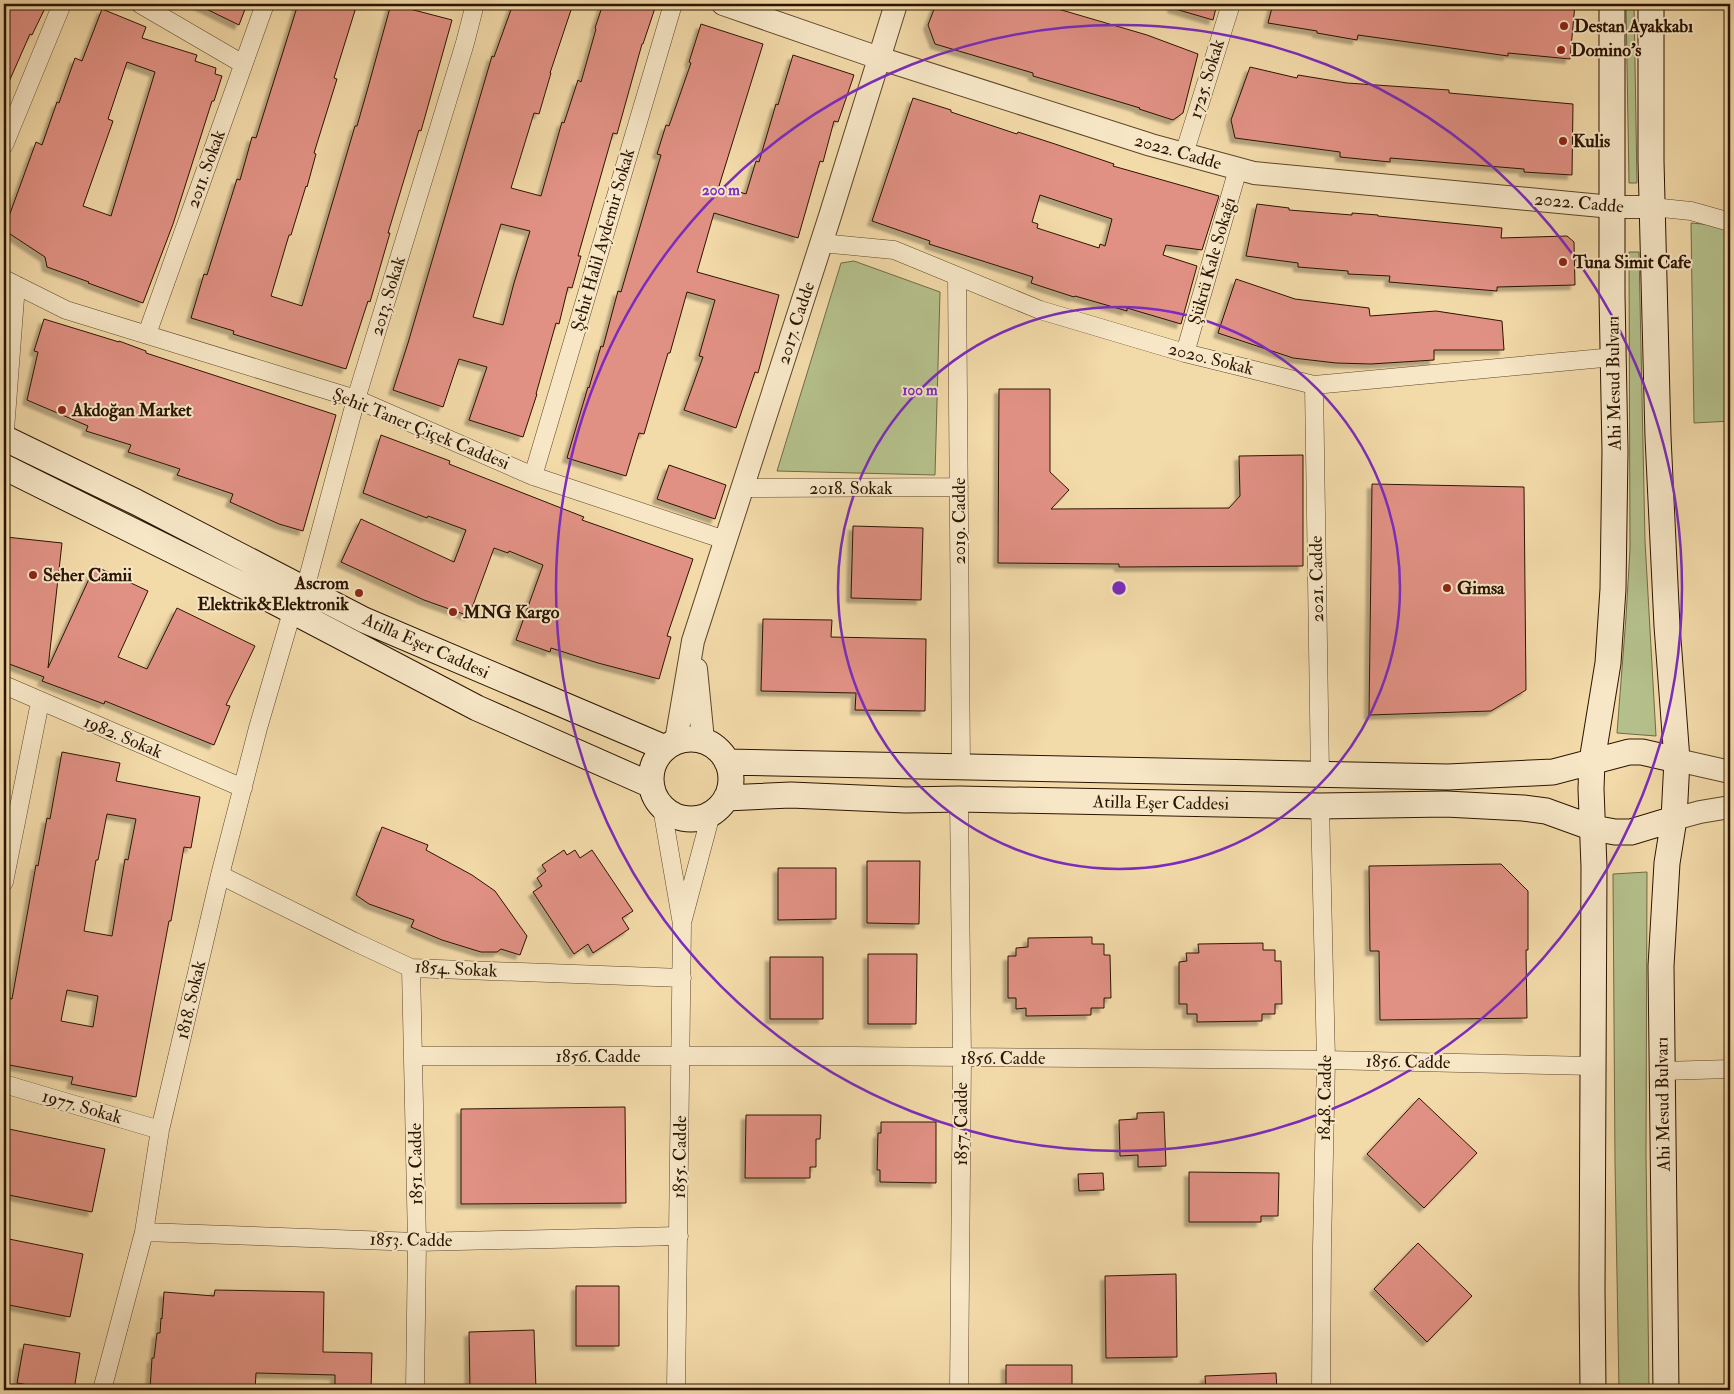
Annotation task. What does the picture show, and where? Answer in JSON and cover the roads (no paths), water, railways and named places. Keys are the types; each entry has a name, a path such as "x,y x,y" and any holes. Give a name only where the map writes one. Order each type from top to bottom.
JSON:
{"main road":[{"name":"Ahi Mesud Bulvarı","path":"1593,1390 1592,762 1608,662 1613,589 1615,451 1612,295 1612,4"},
{"name":"Ahi Mesud Bulvarı","path":"1651,4 1652,208 1658,437 1667,626 1677,760 1674,819 1667,863 1662,926 1661,966 1666,1390"},
{"name":"Atilla Eşer Caddesi","path":"4,440 136,502 364,620 671,745"},
{"name":"Atilla Eşer Caddesi","path":"4,467 256,592 476,708 651,785"},
{"path":"689,739 703,740 715,747 724,757 730,769 731,783 718,806 698,819 683,819 662,808 655,797 651,785 651,771 656,759 671,745 689,739"},
{"path":"1592,762 1613,755 1635,752 1657,754 1677,760"},
{"name":"Atilla Eşer Caddesi","path":"727,762 1448,777 1554,772 1592,762"},
{"name":"Atilla Eşer Caddesi","path":"718,806 791,795 906,800 959,799 1320,806 1446,804 1523,808 1555,813 1593,828"},
{"path":"1593,828 1615,832 1631,832 1674,819"}],"street":[{"path":"4,145 62,4"},
{"path":"140,4 244,64"},
{"name":"2011. Sokak","path":"147,334 265,4"},
{"name":"2013. Sokak","path":"305,589 356,399 465,43 475,4"},
{"name":"Şehit Halil Aydemir Sokak","path":"533,476 673,4"},
{"name":"2017. Cadde","path":"671,745 693,641 896,4"},
{"name":"1725. Sokak","path":"1184,154 1230,4"},
{"name":"2022. Cadde","path":"729,5 879,58 1184,154 1254,173 1612,207 1652,208"},
{"name":"Şükrü Kale Sokağı","path":"1185,353 1238,169"},
{"path":"1652,208 1691,211 1730,222"},
{"name":"2020. Sokak","path":"821,243 894,250 1040,310 1185,353 1314,385 1614,357"},
{"name":"2019. Cadde","path":"957,276 961,767"},
{"path":"4,440 10,282"},
{"name":"Şehit Taner Çiçek Caddesi","path":"10,282 66,310 356,399 533,476 725,540"},
{"name":"2021. Cadde","path":"1314,385 1320,774"},
{"name":"2018. Sokak","path":"742,488 959,487"},
{"name":"1818. Sokak","path":"102,1390 144,1232 160,1130 220,876 258,728 292,612"},
{"name":"2017. Cadde","path":"693,641 703,740"},
{"name":"1982. Sokak","path":"4,685 243,788"},
{"path":"4,882 40,702"},
{"path":"1677,760 1730,772"},
{"name":"1857. Cadde","path":"959,799 962,1058 960,1390"},
{"name":"1855. Cadde","path":"682,924 718,806"},
{"name":"1848. Cadde","path":"1320,806 1326,1060 1321,1390"},
{"path":"1674,819 1730,807"},
{"name":"1855. Cadde","path":"662,808 682,924 676,1390"},
{"name":"1854. Sokak","path":"220,876 411,968 682,978"},
{"name":"1851. Cadde","path":"411,968 417,1242 415,1390"},
{"name":"1856. Cadde","path":"413,1056 1326,1060 1593,1066"},
{"path":"1663,1071 1730,1069"},
{"name":"1977. Sokak","path":"4,1084 160,1130"},
{"name":"1853. Cadde","path":"144,1232 417,1242 679,1236"}],"place":[{"name":"Destan Ayakkabı","path":"1564,26"},
{"name":"Domino's","path":"1561,50"},
{"name":"Kulis","path":"1563,141"},
{"name":"Tuna Simit Cafe","path":"1563,262"},
{"name":"Akdoğan Market","path":"62,410"},
{"name":"Seher Camii","path":"33,575"},
{"name":"Gimsa","path":"1447,588"},
{"name":"Ascrom Elektrik&Elektronik","path":"359,593"},
{"name":"MNG Kargo","path":"453,612"}]}
